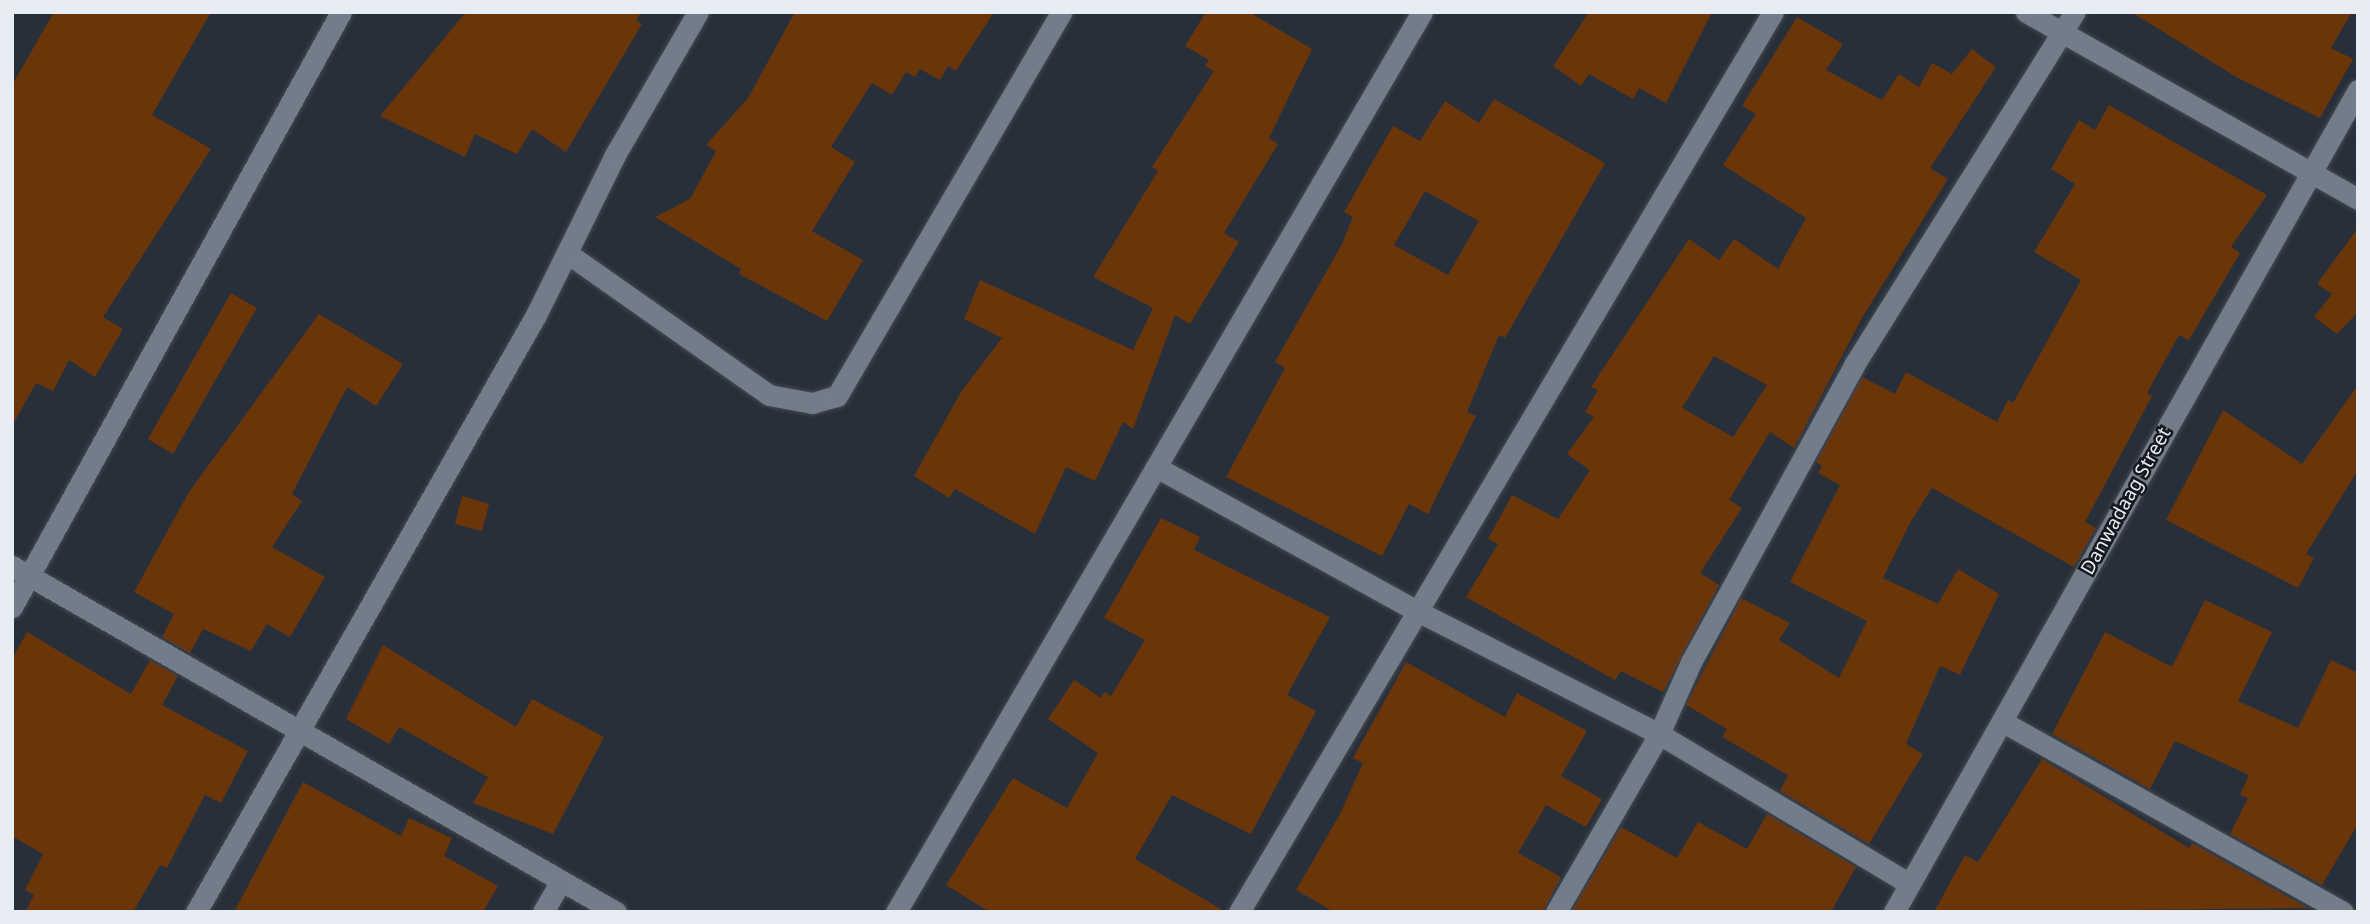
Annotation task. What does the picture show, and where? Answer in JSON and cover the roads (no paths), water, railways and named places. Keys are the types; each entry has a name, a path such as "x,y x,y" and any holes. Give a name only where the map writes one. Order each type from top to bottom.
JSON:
{"street":[{"path":"196,912 567,253 698,12"},
{"path":"567,253 769,395 812,403 837,396 1061,12"},
{"path":"896,912 1422,12"},
{"path":"1239,912 1420,613 1773,12"},
{"path":"2026,12 2308,176 2358,200"},
{"path":"1556,912 1658,734 1691,662 1854,365 2075,12"},
{"path":"12,607 21,571 334,15"},
{"name":"Danwadaag Street","path":"1894,912 2358,90"},
{"path":"1156,467 1420,613 1658,734 1910,884"},
{"path":"21,571 298,727 616,912"},
{"path":"2003,722 2343,912"},
{"path":"543,912 561,881"}]}
